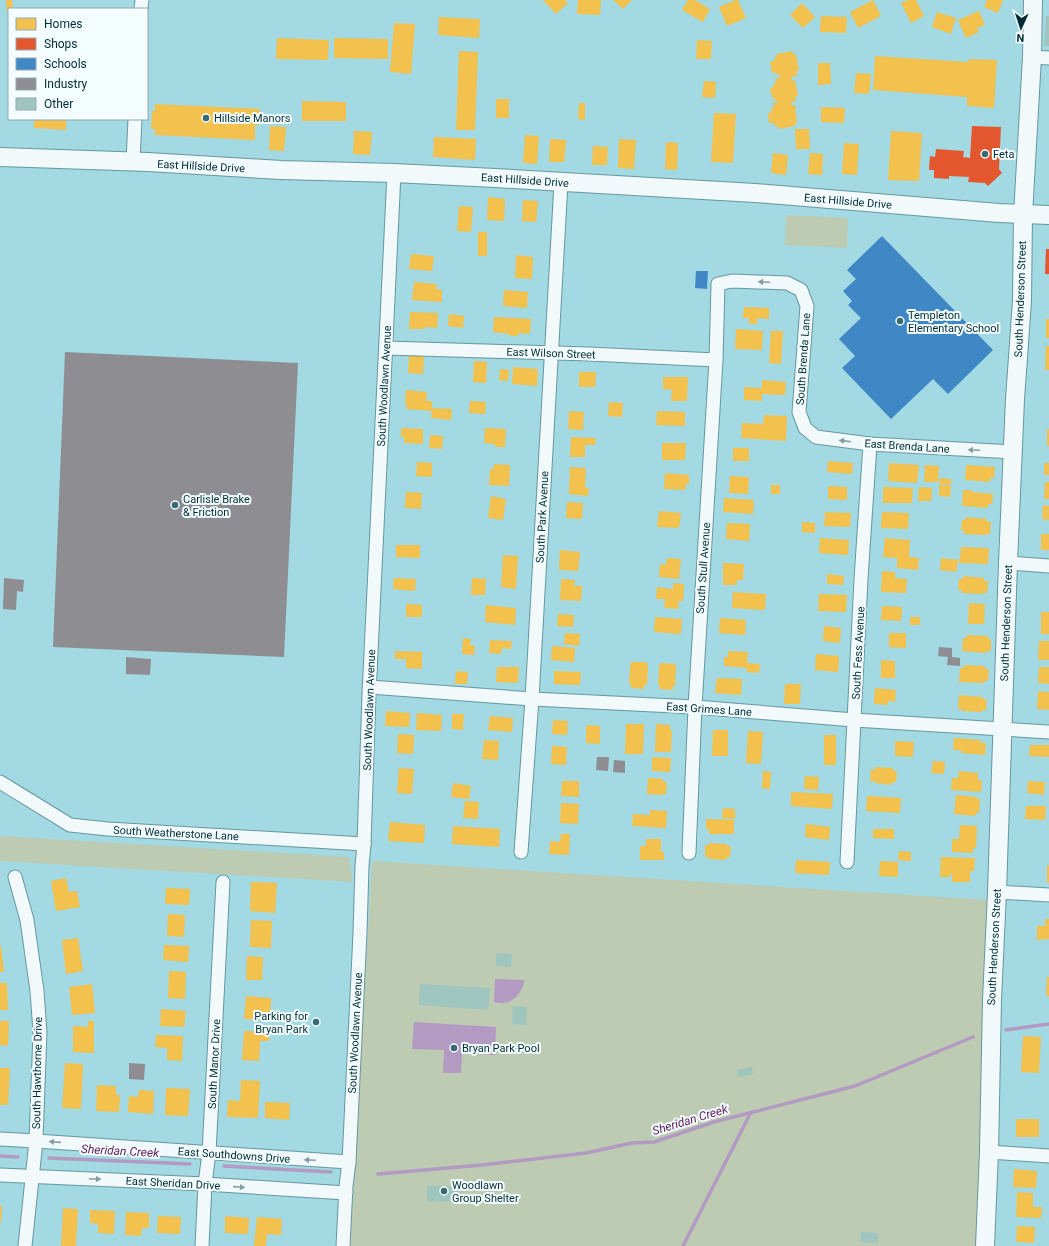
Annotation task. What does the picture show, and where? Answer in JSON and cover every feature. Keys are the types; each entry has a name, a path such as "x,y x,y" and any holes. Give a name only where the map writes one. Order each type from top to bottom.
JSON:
{"street":[{"name":"South Henderson Street","path":"985,1246 989,1152 992,1000 1008,564 1015,399 1022,301 1023,215 1041,57 1033,0"},
{"path":"133,162 135,120"},
{"name":"East Hillside Drive","path":"0,157 495,178 755,193 1023,215 1049,215"},
{"name":"South Woodlawn Avenue","path":"343,1246 349,1162 360,933 394,173"},
{"name":"South Park Avenue","path":"521,852 532,699 561,182"},
{"name":"South Brenda Lane","path":"718,284 732,281 787,283 801,290 807,306 799,412 805,428"},
{"name":"South Stull Avenue","path":"689,852 695,707 716,360 718,284"},
{"name":"East Wilson Street","path":"386,348 716,360"},
{"name":"East Brenda Lane","path":"805,428 816,437 870,444 1013,452"},
{"name":"South Fess Avenue","path":"847,862 870,444"},
{"path":"1008,564 1049,566"},
{"name":"East Grimes Lane","path":"370,687 532,699 695,707 854,720 1049,732"},
{"name":"South Weatherstone Lane","path":"0,782 70,825 108,829 364,844"},
{"name":"South Hawthorne Drive","path":"15,877 27,920 37,991 40,1032 36,1140 25,1246"},
{"name":"South Manor Drive","path":"202,1246 205,1184 209,1153 223,882"},
{"path":"997,892 1049,895"},
{"name":"East Southdowns Drive","path":"0,1139 36,1140 349,1162"},
{"path":"989,1152 1049,1156"},
{"name":"East Sheridan Drive","path":"0,1175 205,1184 346,1193"}],"green space":[{"path":"786,215 848,218 847,248 785,245"},
{"path":"0,836 349,857 353,882 0,861"},
{"path":"372,861 989,900 978,1246 350,1246"}],"shaded area":[{"path":"495,979 524,980 518,995 510,1001 500,1003 494,1002"},
{"path":"414,1022 496,1027 495,1055 462,1053 461,1073 443,1073 444,1050 412,1049"}],"building: Homes":[{"path":"6,0 12,0 13,8 8,8 7,12"},
{"path":"543,0 565,0 568,3 556,14"},
{"path":"578,0 601,0 600,15 577,14"},
{"path":"613,0 632,0 623,9"},
{"path":"688,0 695,0 710,9 703,22 682,10"},
{"path":"738,0 746,18 727,26 719,7"},
{"path":"873,0 881,16 858,28 850,12"},
{"path":"908,0 916,0 924,16 911,23 901,3"},
{"path":"987,0 1003,0 998,13 984,7"},
{"path":"802,3 815,17 803,28 790,15"},
{"path":"979,11 985,25 977,28 979,32 966,38 958,20"},
{"path":"937,12 956,18 951,34 932,27"},
{"path":"821,16 847,17 846,33 820,32"},
{"path":"439,17 480,19 479,38 438,35"},
{"path":"394,23 415,24 411,74 390,72"},
{"path":"277,38 329,40 328,60 276,59"},
{"path":"334,38 388,39 388,59 334,58"},
{"path":"697,40 712,41 711,59 696,59"},
{"path":"459,51 478,52 475,130 456,130"},
{"path":"793,51 793,55 796,54 799,71 796,71 797,76 791,77 792,81 795,80 798,96 795,97 796,101 791,102 792,105 795,105 797,122 795,123 795,126 778,129 777,125 774,126 774,123 769,123 768,113 772,112 771,108 774,108 773,103 778,103 775,101 774,97 772,98 770,88 774,87 773,84 776,83 775,79 780,78 779,74 776,75 775,72 772,73 770,62 774,61 774,58 777,57 776,54"},
{"path":"875,56 969,62 969,59 997,60 994,108 967,106 967,97 873,90"},
{"path":"818,63 830,63 831,84 818,85"},
{"path":"856,73 871,74 869,94 854,93"},
{"path":"704,81 716,82 715,98 702,97"},
{"path":"496,99 509,99 509,118 496,118"},
{"path":"302,101 346,102 346,121 302,121"},
{"path":"579,103 585,103 585,120 578,119"},
{"name":"Hillside Manors","path":"155,104 260,109 259,125 255,125 255,140 155,135 155,129 151,129 152,111 155,111"},
{"path":"821,107 845,108 844,123 821,122"},
{"path":"714,113 736,114 733,163 711,162"},
{"path":"34,120 66,120 66,130 34,128"},
{"path":"270,126 286,127 284,151 269,150"},
{"path":"795,129 809,129 810,149 796,149"},
{"path":"354,131 372,132 370,155 353,154"},
{"path":"891,131 922,133 919,181 888,180"},
{"path":"525,135 539,136 537,164 523,163"},
{"path":"434,137 476,139 475,160 433,157"},
{"path":"550,139 566,140 564,162 549,162"},
{"path":"619,139 636,140 634,169 618,168"},
{"path":"666,142 678,143 677,170 665,169"},
{"path":"844,143 859,144 857,175 842,174"},
{"path":"593,146 608,147 607,165 592,165"},
{"path":"773,153 788,155 786,175 771,173"},
{"path":"810,153 823,154 822,175 808,174"},
{"path":"488,197 505,199 504,221 487,220"},
{"path":"523,200 538,201 536,222 522,221"},
{"path":"459,206 473,207 471,232 457,231"},
{"path":"478,232 487,232 487,256 478,256"},
{"path":"411,254 434,256 432,271 409,269"},
{"path":"516,255 533,257 532,279 515,278"},
{"path":"414,282 437,284 436,289 442,290 442,302 412,300"},
{"path":"504,290 528,292 527,308 503,306"},
{"path":"744,307 769,308 769,319 757,318 757,324 749,324 749,318 743,318"},
{"path":"410,312 438,313 437,328 425,327 425,329 409,329"},
{"path":"449,314 464,316 463,328 448,326"},
{"path":"494,317 531,319 530,334 518,333 518,336 510,336 510,334 493,332"},
{"path":"1046,319 1049,319 1049,338 1046,338"},
{"path":"736,329 763,331 762,350 735,349"},
{"path":"771,331 783,331 781,364 769,363"},
{"path":"1046,346 1049,346 1049,370 1045,370"},
{"path":"409,355 424,356 423,374 408,373"},
{"path":"474,361 487,362 486,383 473,382"},
{"path":"513,367 538,369 537,386 512,384"},
{"path":"500,369 509,370 508,381 499,380"},
{"path":"579,372 596,372 595,387 579,387"},
{"path":"663,377 688,377 687,401 671,401 672,390 663,389"},
{"path":"762,380 786,382 785,395 762,394 762,401 744,400 744,387 762,388"},
{"path":"406,390 427,392 426,401 432,401 432,408 452,409 451,420 431,418 432,411 406,409"},
{"path":"470,401 486,402 485,414 469,413"},
{"path":"609,402 623,403 622,417 608,416"},
{"path":"569,411 584,412 583,430 568,429"},
{"path":"657,411 685,412 685,426 656,425"},
{"path":"764,415 787,416 786,441 741,438 742,423 763,424"},
{"path":"401,428 423,429 423,444 404,443 404,437 401,437"},
{"path":"485,428 506,429 505,447 495,447 495,444 484,443"},
{"path":"1047,429 1049,429 1049,446 1047,446"},
{"path":"430,435 443,436 442,449 429,448"},
{"path":"571,437 596,438 595,445 585,445 585,457 570,457"},
{"path":"662,443 686,443 685,460 662,460"},
{"path":"733,448 749,448 749,461 733,461"},
{"path":"828,461 853,463 852,474 827,472"},
{"path":"417,462 432,463 432,477 416,476"},
{"path":"889,463 919,465 917,483 888,481"},
{"path":"1044,463 1049,463 1049,475 1044,475"},
{"path":"494,464 510,465 509,486 489,485 490,469 493,470"},
{"path":"925,465 939,466 938,482 924,482"},
{"path":"966,465 995,467 994,478 990,478 990,482 965,480"},
{"path":"570,467 586,468 585,488 589,488 588,496 569,494"},
{"path":"665,473 689,475 689,484 686,484 685,490 664,489"},
{"path":"730,476 749,477 748,494 729,493"},
{"path":"940,478 951,479 951,485 939,484"},
{"path":"1045,482 1049,482 1049,499 1044,499"},
{"path":"771,485 780,485 780,494 771,494"},
{"path":"939,485 951,486 950,497 939,496"},
{"path":"828,486 847,487 847,500 828,499"},
{"path":"883,487 913,488 912,503 883,503"},
{"path":"919,487 932,488 931,501 918,501"},
{"path":"963,490 993,494 992,504 988,504 988,508 962,506"},
{"path":"406,492 422,493 421,509 405,508"},
{"path":"491,496 506,499 503,520 488,518"},
{"path":"724,498 754,500 753,514 723,512"},
{"path":"567,502 583,503 582,519 566,518"},
{"path":"1043,505 1049,506 1049,520 1042,519"},
{"path":"659,511 681,513 679,528 657,527"},
{"path":"825,512 851,513 850,527 824,526"},
{"path":"882,512 909,513 908,529 881,528"},
{"path":"966,517 987,519 987,522 991,522 990,534 964,534 965,531 961,531 962,520 965,520"},
{"path":"802,522 815,523 815,533 802,532"},
{"path":"727,523 750,524 749,541 726,539"},
{"path":"1041,534 1049,534 1049,550 1041,550"},
{"path":"820,538 849,540 848,555 819,553"},
{"path":"885,538 910,540 909,557 919,558 918,570 897,568 897,558 883,557"},
{"path":"396,545 420,545 420,558 396,557"},
{"path":"961,547 989,548 988,564 959,563"},
{"path":"560,550 580,552 578,571 559,570"},
{"path":"503,555 518,556 516,589 501,587"},
{"path":"667,558 681,559 679,579 659,577 660,564 666,565"},
{"path":"941,558 958,560 956,572 940,570"},
{"path":"723,563 744,564 743,580 737,580 737,585 723,585"},
{"path":"882,571 895,572 895,578 907,579 906,593 881,592"},
{"path":"827,574 844,576 843,585 827,584"},
{"path":"963,576 984,578 984,581 988,581 987,593 962,593 962,590 958,590 959,579 963,579"},
{"path":"394,578 416,579 415,591 393,589"},
{"path":"472,578 486,579 485,595 471,595"},
{"path":"561,579 575,580 574,586 582,586 581,601 560,600"},
{"path":"673,583 684,584 683,601 679,601 678,609 664,608 665,599 656,599 657,587 673,589"},
{"path":"733,592 766,594 765,610 732,608"},
{"path":"819,594 847,595 846,612 818,611"},
{"path":"969,603 985,604 984,624 968,624"},
{"path":"406,604 422,605 422,617 406,617"},
{"path":"486,605 516,608 515,625 485,622"},
{"path":"882,606 902,607 901,621 881,620"},
{"path":"1041,612 1049,612 1049,634 1041,634"},
{"path":"558,614 574,615 573,627 557,626"},
{"path":"655,617 682,619 681,634 654,632"},
{"path":"910,617 920,617 920,625 910,625"},
{"path":"720,618 746,620 745,635 719,633"},
{"path":"824,626 841,628 840,643 823,641"},
{"path":"565,633 580,634 579,646 564,644"},
{"path":"889,633 906,633 906,648 889,647"},
{"path":"967,635 988,636 988,639 991,639 991,651 987,651 986,653 962,651 963,638 966,638"},
{"path":"463,638 471,639 470,645 475,646 474,655 462,654"},
{"path":"490,640 512,641 511,649 502,648 501,654 489,653"},
{"path":"1039,641 1049,641 1049,660 1038,660"},
{"path":"552,646 575,648 574,662 551,660"},
{"path":"395,651 422,652 422,669 406,668 406,659 395,659"},
{"path":"728,651 748,652 747,663 760,664 759,673 747,672 747,668 724,666 724,657 728,657"},
{"path":"816,654 839,656 838,672 815,670"},
{"path":"881,660 895,661 895,678 881,678"},
{"path":"632,662 646,662 648,666 647,685 644,685 644,689 631,688 631,684 629,684 630,665"},
{"path":"661,663 675,664 675,686 673,686 673,690 659,689 659,666"},
{"path":"964,665 985,666 985,669 989,669 988,681 984,681 984,683 959,682 960,668 964,668"},
{"path":"497,667 519,667 518,683 496,682"},
{"path":"1039,667 1049,667 1049,684 1038,683"},
{"path":"456,671 468,672 467,684 455,684"},
{"path":"554,671 581,672 580,685 554,684"},
{"path":"717,678 742,679 741,695 715,693"},
{"path":"785,684 801,684 800,704 784,704"},
{"path":"875,688 896,690 895,702 888,701 888,705 874,704"},
{"path":"1038,691 1049,692 1049,710 1037,709"},
{"path":"959,695 983,697 983,699 987,700 986,710 982,710 982,712 962,711 962,709 958,709"},
{"path":"386,711 410,713 409,727 385,726"},
{"path":"417,713 442,715 441,731 416,730"},
{"path":"452,714 464,714 463,730 452,729"},
{"path":"490,716 513,718 512,732 488,730"},
{"path":"553,720 568,721 567,735 552,734"},
{"path":"626,724 644,724 643,754 625,754"},
{"path":"656,724 670,725 670,730 672,730 671,752 655,752"},
{"path":"586,725 600,726 600,744 586,743"},
{"path":"713,730 728,730 728,756 712,756"},
{"path":"748,731 763,732 761,764 746,763"},
{"path":"398,734 414,735 413,754 397,753"},
{"path":"824,735 836,735 836,765 824,765"},
{"path":"954,738 981,740 980,743 986,743 985,755 961,753 962,750 953,750"},
{"path":"484,740 499,741 498,760 482,759"},
{"path":"895,741 914,742 913,757 895,756"},
{"path":"1030,745 1049,745 1049,757 1029,756"},
{"path":"552,746 567,747 566,765 551,764"},
{"path":"652,757 671,758 670,772 652,771"},
{"path":"933,761 945,762 944,774 931,773"},
{"path":"875,767 893,768 893,771 897,771 896,782 892,782 892,785 870,781 871,769 875,770"},
{"path":"399,768 414,769 412,794 397,793"},
{"path":"763,771 771,772 770,789 762,788"},
{"path":"959,771 978,773 978,780 982,781 981,792 951,790 952,778 958,778"},
{"path":"805,776 819,777 818,790 804,789"},
{"path":"648,778 663,779 663,782 667,782 666,794 647,794"},
{"path":"562,781 579,781 579,797 561,796"},
{"path":"1028,781 1045,782 1044,795 1027,793"},
{"path":"453,783 471,786 469,799 451,797"},
{"path":"791,792 833,794 832,809 791,806"},
{"path":"956,795 977,797 977,799 980,799 979,813 976,813 975,816 954,814"},
{"path":"867,796 901,798 900,813 866,811"},
{"path":"465,801 479,802 478,819 463,818"},
{"path":"561,803 579,804 578,824 560,823"},
{"path":"1026,806 1046,806 1045,820 1025,819"},
{"path":"723,808 735,809 735,819 722,818"},
{"path":"650,810 667,811 666,828 632,826 633,814 650,815"},
{"path":"706,819 734,820 734,834 709,834 709,829 706,829"},
{"path":"390,822 425,825 424,843 388,841"},
{"path":"806,824 830,827 829,840 805,837"},
{"path":"960,825 977,826 976,848 973,848 973,853 952,852 952,839 959,839"},
{"path":"453,826 500,829 499,847 452,844"},
{"path":"873,829 894,829 894,839 873,838"},
{"path":"561,834 570,834 569,855 549,854 550,841 560,842"},
{"path":"646,839 661,839 661,852 664,852 664,860 640,860 640,846 646,846"},
{"path":"709,843 727,844 727,846 731,846 730,857 727,857 726,860 709,859 709,857 705,857 705,845 709,845"},
{"path":"899,851 911,852 911,861 898,860"},
{"path":"941,857 975,858 974,871 970,871 970,882 952,882 952,874 950,874 950,877 940,877"},
{"path":"796,860 830,862 829,875 795,873"},
{"path":"880,861 898,862 898,877 879,876"},
{"path":"1047,865 1049,866 1049,883 1047,883"},
{"path":"66,878 69,892 77,891 80,907 56,911 51,881"},
{"path":"251,882 277,883 275,913 250,911"},
{"path":"166,888 190,889 189,905 165,904"},
{"path":"168,914 185,915 184,937 167,936"},
{"path":"1045,919 1049,919 1049,939 1037,940 1037,926 1045,926"},
{"path":"251,920 272,921 271,948 250,947"},
{"path":"78,938 83,971 66,974 62,940"},
{"path":"164,945 189,946 188,962 163,960"},
{"path":"1,946 4,972 0,972"},
{"path":"247,956 263,957 262,980 246,980"},
{"path":"169,971 186,972 185,999 168,998"},
{"path":"1047,977 1049,977 1049,996 1046,996"},
{"path":"0,983 7,983 8,1010 0,1010"},
{"path":"92,984 95,1013 72,1015 69,987"},
{"path":"246,996 271,998 270,1020 244,1019"},
{"path":"161,1009 186,1011 184,1027 160,1026"},
{"path":"0,1021 9,1021 8,1046 0,1045"},
{"path":"88,1021 94,1021 94,1053 73,1052 73,1026 88,1027"},
{"path":"244,1031 270,1032 269,1041 260,1041 259,1061 242,1060"},
{"path":"156,1035 183,1036 182,1061 167,1060 167,1048 155,1047"},
{"path":"1023,1036 1041,1037 1039,1073 1021,1072"},
{"path":"65,1063 83,1064 81,1109 62,1108"},
{"path":"0,1068 10,1068 8,1105 0,1105"},
{"path":"241,1080 260,1081 258,1118 227,1117 228,1100 240,1101"},
{"path":"97,1085 116,1086 116,1095 120,1095 119,1112 96,1111"},
{"path":"166,1088 190,1089 188,1116 165,1115"},
{"path":"139,1090 154,1091 153,1114 128,1112 129,1096 138,1097"},
{"path":"265,1102 290,1103 289,1120 265,1118"},
{"path":"1016,1119 1039,1119 1039,1137 1016,1137"},
{"path":"1014,1169 1037,1171 1036,1188 1013,1187"},
{"path":"1017,1192 1033,1193 1033,1207 1042,1207 1041,1218 1016,1217"},
{"path":"0,1206 2,1206 1,1223 0,1223"},
{"path":"63,1208 78,1209 76,1246 61,1246"},
{"path":"90,1210 115,1211 114,1234 98,1233 98,1224 90,1223"},
{"path":"126,1212 149,1213 149,1228 142,1228 141,1236 125,1235"},
{"path":"158,1216 181,1217 180,1234 157,1233"},
{"path":"225,1216 249,1218 248,1234 225,1233"},
{"path":"257,1217 282,1219 281,1235 267,1234 266,1246 254,1246"},
{"path":"1017,1226 1035,1227 1034,1243 1016,1242"}],"building: Shops":[{"name":"Feta","path":"972,126 1001,127 999,169 1002,173 988,186 985,183 968,182 969,177 949,176 949,179 934,178 934,170 929,170 930,156 935,157 936,149 964,151 963,157 970,158"},
{"path":"1046,249 1049,249 1049,274 1045,274"}],"building: Schools":[{"path":"882,236 993,350 948,394 933,379 891,419 842,368 855,356 839,339 861,318 848,305 852,301 843,291 856,279 847,270"},
{"path":"696,271 708,271 707,289 695,288"}],"building: Industry":[{"name":"Carlisle Brake & Friction","path":"65,352 298,363 284,657 53,647"},
{"path":"4,578 24,580 23,592 17,591 16,610 3,609"},
{"path":"939,647 952,648 952,657 960,658 960,666 947,665 948,657 938,656"},
{"path":"126,657 151,659 150,675 126,674"},
{"path":"597,757 609,757 608,771 596,770"},
{"path":"614,760 625,761 625,773 613,772"},
{"path":"129,1063 145,1064 144,1080 129,1079"}],"building: Other":[{"path":"1046,16 1049,16 1049,46 1044,46"},
{"path":"496,953 512,954 511,967 496,966"},
{"path":"420,984 490,988 488,1010 419,1005"},
{"path":"513,1006 527,1007 526,1025 512,1024"},
{"path":"752,1067 753,1074 738,1077 737,1070"},
{"name":"Woodlawn Group Shelter","path":"427,1186 460,1186 460,1201 427,1202"},
{"path":"861,1232 878,1233 878,1243 860,1242"}],"waterway":[{"name":"Sheridan Creek","path":"1006,1030 1049,1024"},
{"name":"Sheridan Creek","path":"378,1174 482,1165 586,1153 632,1143 654,1142 714,1122 855,1086 973,1037"},
{"path":"683,1246 750,1114"},
{"name":"Sheridan Creek","path":"0,1156 18,1157"},
{"name":"Sheridan Creek","path":"49,1158 190,1164"},
{"name":"Sheridan Creek","path":"224,1166 331,1172"}],"place":[{"name":"Hillside Manors","path":"206,118"},
{"name":"Feta","path":"985,154"},
{"name":"Templeton Elementary School","path":"900,321"},
{"name":"Carlisle Brake & Friction","path":"175,505"},
{"name":"Parking for Bryan Park","path":"316,1022"},
{"name":"Bryan Park Pool","path":"454,1048"},
{"name":"Woodlawn Group Shelter","path":"444,1191"}]}
